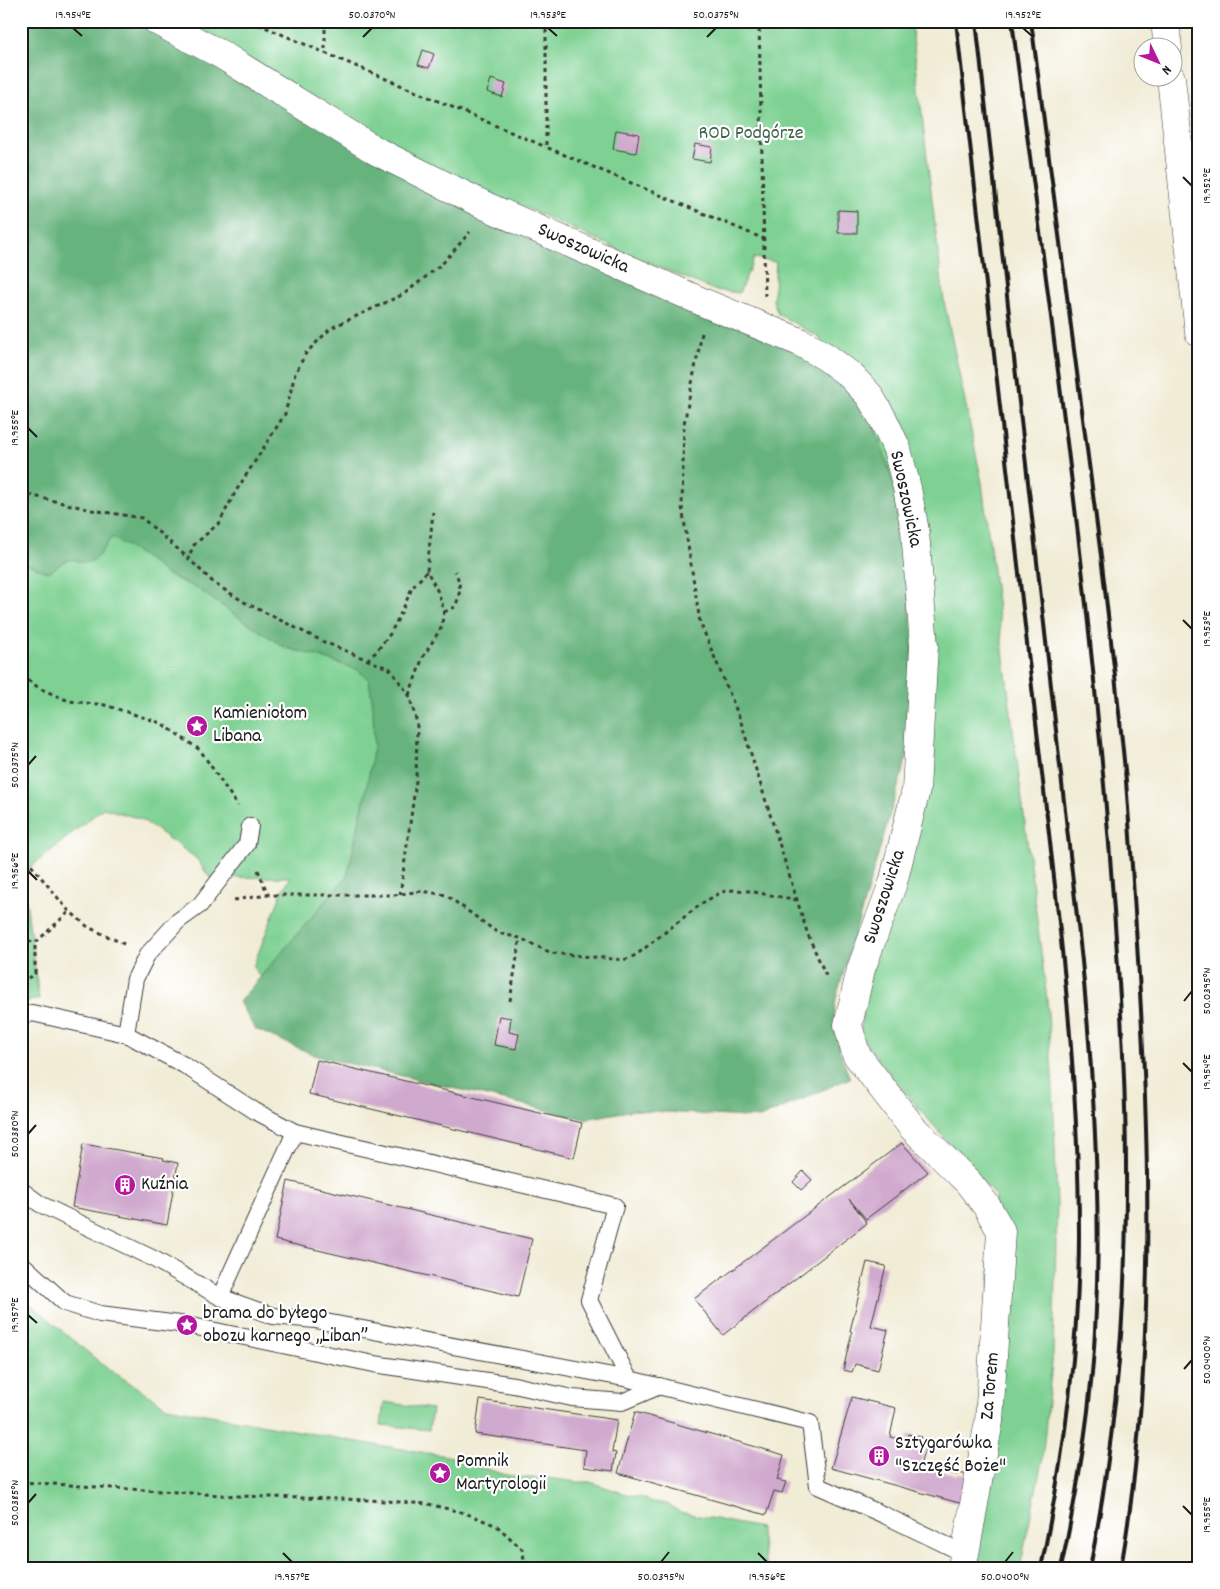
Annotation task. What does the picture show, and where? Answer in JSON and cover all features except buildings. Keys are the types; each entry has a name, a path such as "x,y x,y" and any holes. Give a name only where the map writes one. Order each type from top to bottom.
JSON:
{"street":[{"name":"Swoszowicka","path":"157,21 222,56 378,152 486,206 708,304 800,342 826,357 850,375 869,395 883,419 897,450 907,488 915,531 924,646 916,790 893,883 862,970 848,1025 856,1054 912,1128 968,1182 986,1205 1000,1231"},
{"path":"1165,21 1167,38"},
{"path":"1172,88 1199,332"},
{"name":"Za Torem","path":"963,1561 989,1421 1000,1231"}],"lane":[{"path":"126,1034 135,979 148,955 178,921 200,905 247,844 250,826"},
{"path":"21,1017 32,1013 126,1034 184,1065 254,1111 295,1132 615,1206 590,1300 629,1379"},
{"path":"220,1297 295,1132"},
{"path":"21,1190 40,1204 154,1259 220,1297 273,1316 315,1320 629,1379 810,1423 818,1486 884,1515 963,1561"},
{"path":"21,1263 65,1304 100,1314 187,1325 374,1364 514,1386 572,1398 622,1402 660,1386"}],"path":[{"path":"251,21 764,239"},
{"path":"325,21 325,53"},
{"path":"546,21 546,147"},
{"path":"760,21 764,260"},
{"path":"188,558 194,545 219,523 236,491 285,414 295,374 306,353 331,328 404,294 442,264 475,226 486,206"},
{"path":"708,304 684,424 682,507 700,622 740,720 808,935 828,980"},
{"path":"21,493 92,510 142,518 215,584 246,603 324,642 390,670 409,695 418,723 416,781 400,894"},
{"path":"409,695 424,657 441,628 444,612 439,594 428,571 433,512"},
{"path":"367,660 390,634 412,588 428,571"},
{"path":"444,612 455,607 461,593 455,571"},
{"path":"21,676 42,689 69,700 106,705 161,723 200,750 250,826"},
{"path":"21,853 70,911 88,927 148,955"},
{"path":"200,905 268,895 400,894 422,891 446,895 498,933 520,938 551,953 624,960 636,955 701,904 721,892 734,890 749,891 798,900"},
{"path":"21,982 35,974 36,943 70,911"},
{"path":"21,938 36,943"},
{"path":"510,1001 520,938"},
{"path":"21,1482 237,1496 370,1500 428,1504 465,1513 497,1526 522,1549 526,1568"}],"green space":[{"path":"21,21 760,1117 634,1110 587,1117 312,1052 253,967 283,889 291,877 210,878 196,858 141,819 103,808 21,875"},
{"name":"Kamieniołom Libana","path":"21,21 144,21 815,362 860,402 875,427 897,493 907,559 912,653 908,753 836,998 835,1029 842,1059 850,1078 760,1118 634,1110 585,1119 317,1056 255,1029 239,1002 347,876 374,745 373,707 369,679 358,670 286,648 198,589 166,574 153,563 112,537 100,554 88,562 68,560 49,572 25,564 21,565"},
{"name":"ROD Podgórze","path":"173,21 911,21 944,301 982,483 1047,999 1053,1088 1057,1205 1053,1353 1042,1461 1020,1568 971,1568 995,1196 895,1081 860,1036 863,1001 927,782 820,338 778,314 773,301 776,262 754,258 739,293 714,290 535,212 423,166"},
{"path":"21,882 24,884 39,999 21,1003"},
{"path":"21,1296 104,1366 167,1407 358,1442 472,1460 475,1467 506,1475 590,1482 653,1502 667,1504 680,1512 760,1528 766,1568 21,1568"},
{"path":"384,1402 432,1409 429,1430 381,1425"}],"railway":[{"path":"956,21 1057,903 1075,1101 1079,1234 1073,1360 1057,1485 1041,1568"},
{"path":"976,21 1082,961 1094,1122 1098,1243 1094,1350 1083,1447 1061,1568"},
{"path":"1012,21 1053,329 1090,638 1109,844 1121,1019 1126,1151 1124,1289 1112,1429 1090,1568"},
{"path":"1031,21 1084,422 1114,668 1126,781 1139,976 1146,1123 1147,1272 1139,1422 1132,1495 1121,1568"}],"place":[{"name":"Kamieniołom Libana","path":"197,726"},
{"name":"Kuźnia","path":"125,1185"},
{"name":"brama do byłego obozu karnego „Liban”","path":"187,1325"},
{"name":"Sztygarówka \"Szczęść Boże\"","path":"879,1456"},
{"name":"Pomnik Martyrologii","path":"440,1473"}]}
